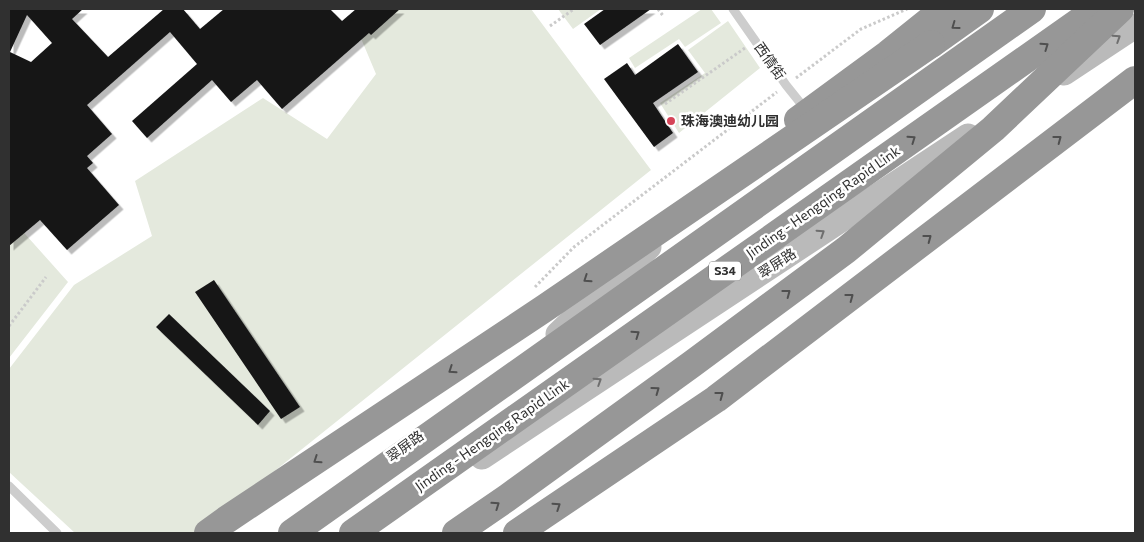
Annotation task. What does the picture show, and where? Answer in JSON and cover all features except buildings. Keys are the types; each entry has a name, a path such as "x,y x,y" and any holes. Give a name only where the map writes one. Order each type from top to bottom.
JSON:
{"highway":[{"path":"728,171 888,54 944,9"},
{"path":"208,533 545,308 980,9"},
{"name":"S34","path":"292,533 1032,9"},
{"name":"Jinding - Hengqing Rapid Link","path":"354,533 1098,9"},
{"path":"456,533 692,364 846,250 993,129 1120,9"},
{"path":"517,533 716,399 1135,80"}],"main road":[{"name":"翠屏路","path":"284,533 1013,9"},
{"name":"翠屏路","path":"368,533 1135,26"},
{"path":"548,344 728,171"}],"lane":[{"name":"西倩街","path":"734,9 786,85 808,112"},
{"path":"9,486 57,533"}],"path":[{"path":"550,26 574,9"},
{"path":"658,9 664,18"},
{"path":"532,290 574,247 786,85 861,29 908,9"},
{"path":"665,104 756,41"},
{"path":"9,326 46,277"}],"shaded area":[{"path":"383,9 531,9 651,170 197,533 75,533 9,472 9,369 74,285 152,236 135,181 263,98 327,139 376,74 352,17"},
{"path":"558,9 601,9 573,29"},
{"path":"702,9 711,9 721,23 685,47 679,39 635,68 629,58"},
{"path":"728,21 760,68 679,133 660,103 705,73 688,50"},
{"path":"9,216 68,282 9,358"}],"place":[{"name":"珠海澳迪幼儿园","path":"671,121"}]}
